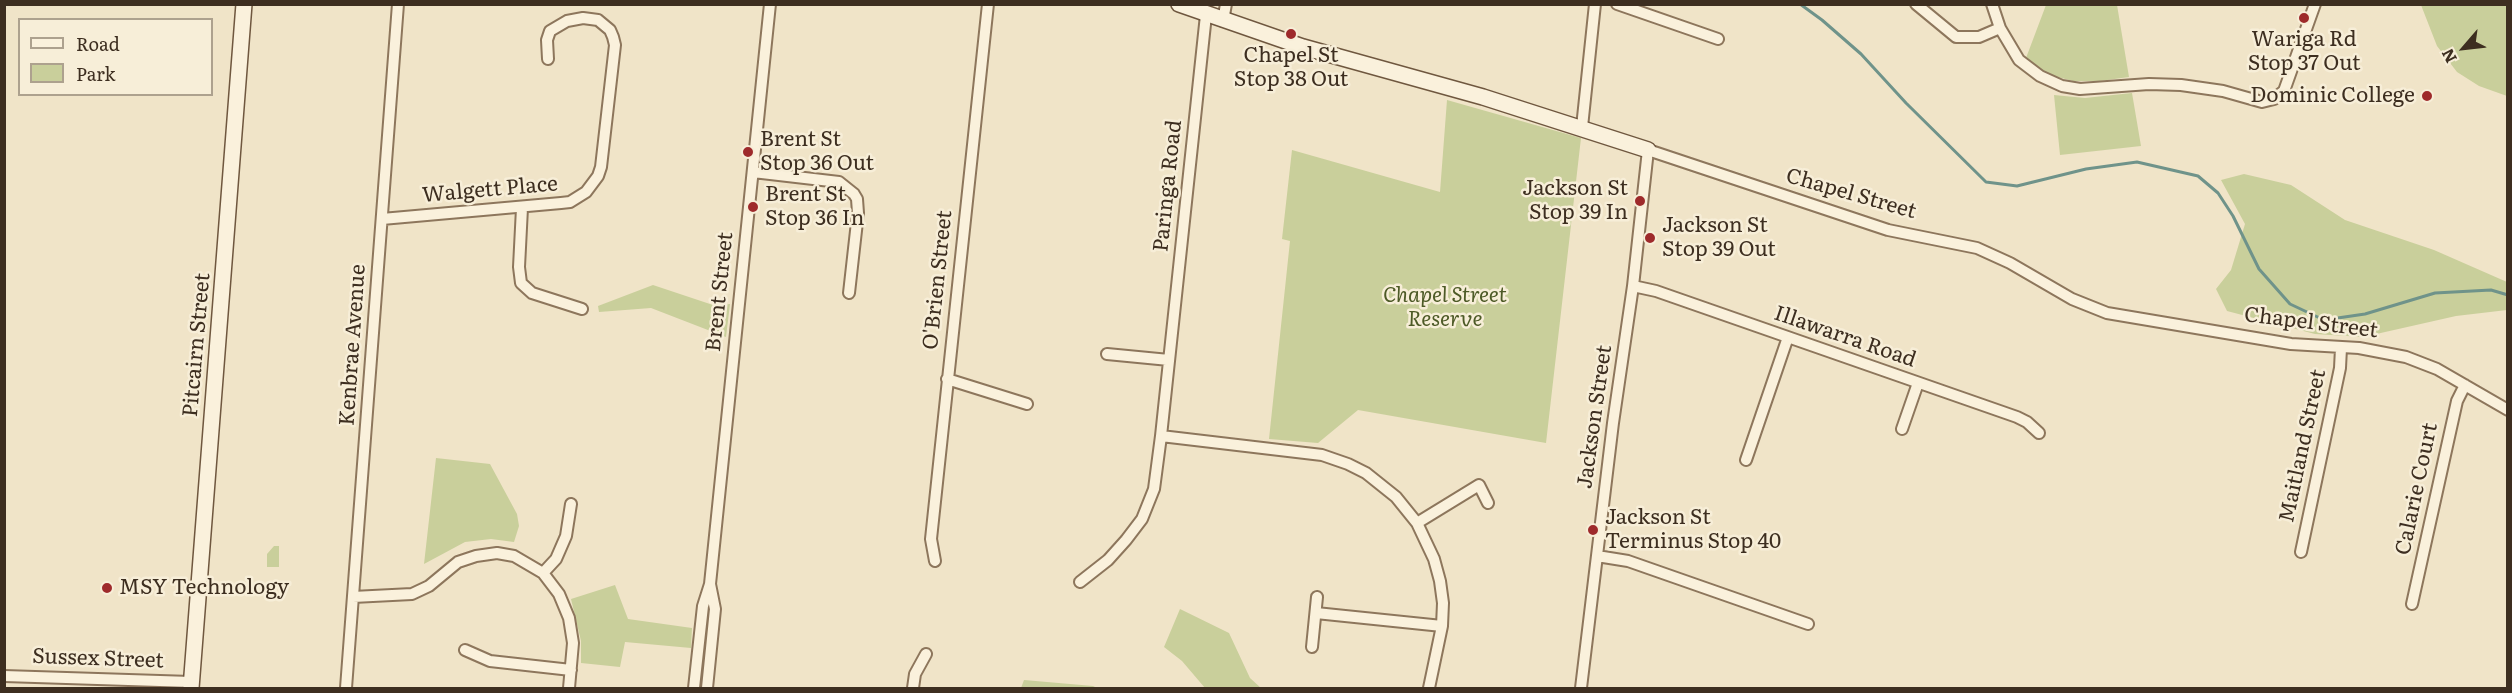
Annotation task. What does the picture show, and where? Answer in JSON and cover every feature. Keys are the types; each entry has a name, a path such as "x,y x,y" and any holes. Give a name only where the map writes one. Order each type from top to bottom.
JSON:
{"street":[{"name":"Pitcairn Street","path":"191,685 244,4"},
{"name":"Kenbrae Avenue","path":"346,688 398,4"},
{"name":"Brent Street","path":"694,688 703,606 710,584 770,4"},
{"name":"O'Brien Street","path":"935,561 931,539 988,4"},
{"name":"Chapel Street","path":"1179,4 1303,47 1582,127 1888,230 1977,248 2010,263 2080,303 2107,313 2290,344 2380,351 2406,357 2437,369 2508,410"},
{"path":"1223,21 1226,4"},
{"path":"1582,127 1595,4"},
{"path":"1617,4 1718,39"},
{"path":"1916,4 1956,37 1979,37 2000,28"},
{"path":"1992,4 2000,28 2019,60 2040,76 2062,86 2080,89 2149,84 2181,85 2223,91 2262,102 2274,99 2284,91 2315,4"},
{"name":"Paringa Road","path":"1080,582 1117,551 1142,519 1154,489 1206,15"},
{"name":"Walgett Place","path":"382,219 570,202 592,184 601,167 615,45 604,24 592,18 560,23 548,35 548,58"},
{"name":"Jackson Street","path":"1581,688 1633,286 1648,150"},
{"path":"753,172 839,182 854,194 857,199 858,213 849,293"},
{"path":"522,208 519,267 521,283 532,293 582,309"},
{"name":"Illawarra Road","path":"1633,286 1656,291 2017,417 2039,432"},
{"path":"1746,460 1788,337"},
{"name":"Maitland Street","path":"2301,552 2340,368 2341,348"},
{"path":"1107,354 1169,360"},
{"path":"947,379 1026,404"},
{"path":"1902,429 1918,383"},
{"name":"Calarie Court","path":"2412,604 2457,402 2466,385"},
{"path":"1161,436 1305,453 1335,459 1366,473 1396,497 1417,523 1434,559 1440,580 1443,603 1442,626 1429,688"},
{"path":"1417,523 1476,481 1488,502"},
{"path":"543,573 556,559 566,536 571,504"},
{"path":"353,597 412,594 429,586 458,562 497,553 513,556 543,573 559,594 569,618 573,644 569,688"},
{"path":"1597,556 1628,561 1808,624"},
{"name":"Brent Street","path":"707,688 715,609 710,584"},
{"path":"1312,647 1317,597"},
{"path":"1316,613 1442,626"},
{"path":"465,650 490,661 571,670"},
{"path":"913,688 915,675 926,654"},
{"name":"Sussex Street","path":"4,676 34,683 191,685"}],"green space":[{"path":"2046,5 2117,5 2129,77 2100,81 2073,81 2050,75 2026,58"},
{"path":"2421,5 2507,5 2507,96 2479,86 2457,72 2437,46"},
{"path":"2132,93 2141,146 2060,155 2054,95 2085,98"},
{"name":"Chapel Street Reserve","path":"1447,100 1581,138 1546,443 1358,410 1318,443 1269,439 1290,241 1282,239 1292,150 1440,192"},
{"path":"2244,174 2291,185 2345,220 2434,250 2507,282 2507,310 2456,316 2363,337 2315,334 2227,311 2216,289 2231,270 2245,224 2221,180"},
{"path":"653,285 716,306 730,304 726,337 651,308 599,312 598,306"},
{"path":"436,458 490,464 517,514 519,526 514,542 491,539 465,542 424,564"},
{"path":"274,546 279,546 279,567 267,567 267,554"},
{"path":"615,585 628,619 692,628 691,648 625,642 620,667 581,663 581,641 571,599"},
{"path":"1180,609 1229,633 1250,678 1261,688 1205,688 1182,661 1164,647"},
{"path":"1024,680 1093,686 1097,688 1021,688"}],"waterway":[{"path":"1800,4 1861,54 1906,103 1986,182 2017,186 2086,169 2137,162 2198,176 2218,193 2233,216 2259,269 2290,304 2324,320 2365,314 2435,293 2491,290 2508,295"}],"place":[{"name":"Wariga Rd Stop 37 Out","path":"2304,18"},
{"name":"Chapel St Stop 38 Out","path":"1291,34"},
{"name":"Dominic College","path":"2427,96"},
{"name":"Brent St Stop 36 Out","path":"748,152"},
{"name":"Jackson St Stop 39 In","path":"1640,201"},
{"name":"Brent St Stop 36 In","path":"753,207"},
{"name":"Jackson St Stop 39 Out","path":"1650,238"},
{"name":"Jackson St Terminus Stop 40","path":"1593,530"},
{"name":"MSY Technology","path":"107,588"}]}
